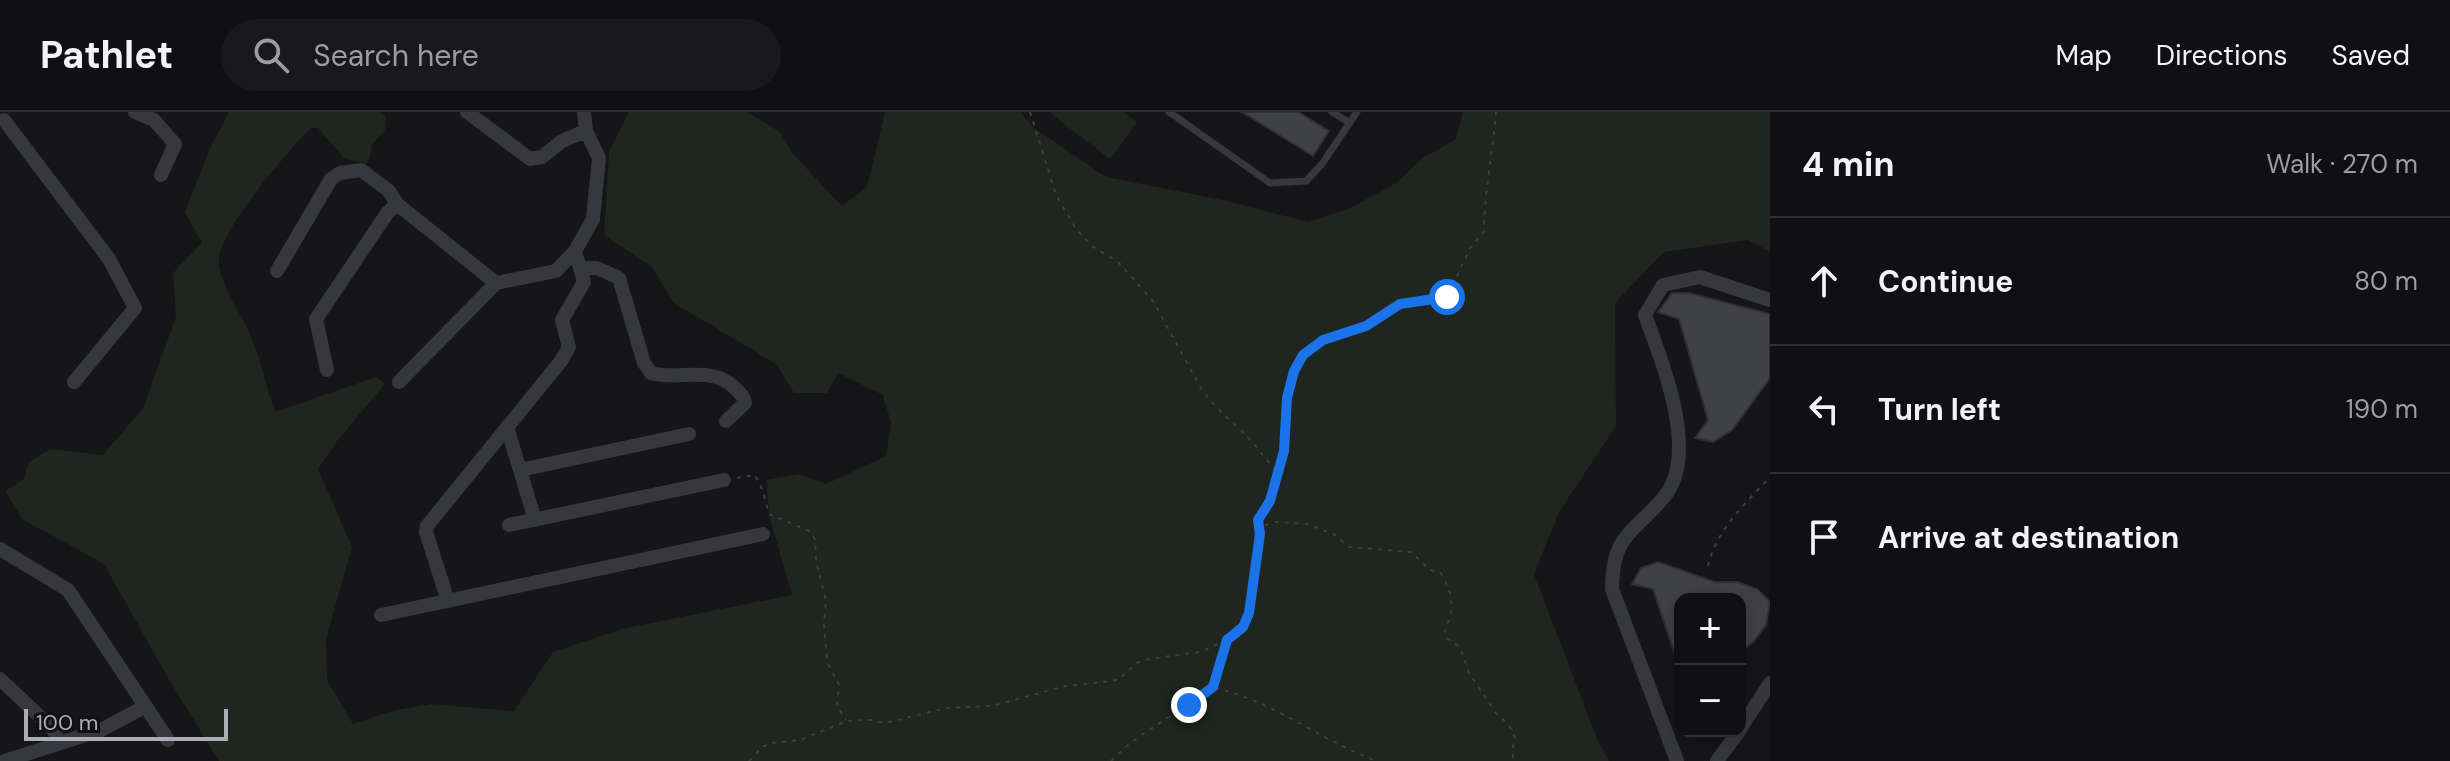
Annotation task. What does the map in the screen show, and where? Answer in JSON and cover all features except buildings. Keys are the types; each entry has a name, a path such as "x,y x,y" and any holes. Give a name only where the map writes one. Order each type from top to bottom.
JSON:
{"street":[{"path":"135,112 154,120 175,144 161,175"},
{"path":"467,112 530,159 542,157 562,141 586,131"},
{"path":"399,382 496,283 556,271 575,251 593,219 599,158 586,131 584,112"},
{"path":"5,118 109,259 135,308 74,382"},
{"path":"277,271 335,175 364,171 389,191 397,204 496,283"},
{"path":"327,370 316,319 388,212 397,204"},
{"path":"448,601 426,532 427,526 561,361 569,347 562,320 584,282 575,251"},
{"path":"580,268 597,268 619,278 644,363 651,373 711,375 727,381 744,396 745,403 726,421"},
{"path":"1677,761 1612,589 1612,566 1619,543 1666,495 1679,464 1676,420 1669,385 1645,315 1663,285 1700,277 1770,300"},
{"path":"507,427 535,520"},
{"path":"520,470 689,434"},
{"path":"509,525 724,480"},
{"path":"381,615 763,534"},
{"path":"0,549 68,590 168,740"},
{"path":"0,679 53,729 60,743"},
{"path":"1746,720 1770,684"},
{"path":"5,761 101,730 146,706"},
{"path":"1717,761 1734,737"}],"lane":[{"path":"1169,112 1270,183 1306,181 1322,164 1357,112"},
{"path":"1332,112 1350,123"}],"path":[{"path":"1030,112 1056,195 1076,229 1092,246 1118,262 1153,301 1202,390 1277,471"},
{"path":"749,761 762,747 800,740 847,721 885,723 946,708 992,706 1066,686 1120,679 1136,663 1200,652 1227,640 1243,627 1249,613 1260,534 1258,520 1270,501 1284,451 1287,398 1294,371 1303,355 1323,340 1366,326 1400,304 1447,297 1470,248 1484,232 1484,199 1496,112"},
{"path":"724,480 755,475 769,514 809,531 815,539 816,561 826,600 827,662 839,685 837,706 847,721"},
{"path":"1708,566 1712,549 1724,530 1770,477"},
{"path":"1260,534 1266,525 1274,522 1308,524 1335,535 1349,547 1411,552 1430,570 1440,572 1450,590 1450,617 1444,629 1445,637 1460,647 1469,673 1495,712 1509,725 1515,738 1512,751 1514,761"},
{"path":"1111,761 1130,743 1213,687 1227,640"},
{"path":"1213,687 1244,694 1344,749 1377,761"}],"shaded area":[{"path":"229,112 379,112 386,117 385,130 371,145 366,164 344,158 318,128 311,128 244,208 223,243 219,257 221,275 252,340 275,412 376,377 385,384 337,441 318,469 352,547 326,639 327,680 353,724 392,711 431,704 514,711 553,652 622,629 792,595 770,519 766,480 799,474 826,484 886,456 891,423 883,395 838,373 827,393 794,393 776,364 674,303 652,267 604,235 609,151 629,112 747,112 780,132 793,154 842,206 867,187 885,112 1020,112 1034,128 1106,177 1223,200 1308,222 1350,208 1396,183 1423,158 1456,139 1463,112 1770,112 1770,252 1748,240 1664,252 1615,303 1616,426 1559,512 1534,574 1597,739 1609,761 219,761 104,564 22,519 5,491 24,479 28,463 50,449 103,455 143,408 176,317 173,273 202,243 185,212 210,148"},
{"path":"1052,112 1123,112 1137,122 1110,159"}],"route":[{"path":"1189,705 1213,687 1227,640 1243,627 1249,613 1260,534 1258,520 1270,501 1284,451 1287,398 1294,371 1303,355 1323,340 1366,326 1400,304 1447,297"}]}
